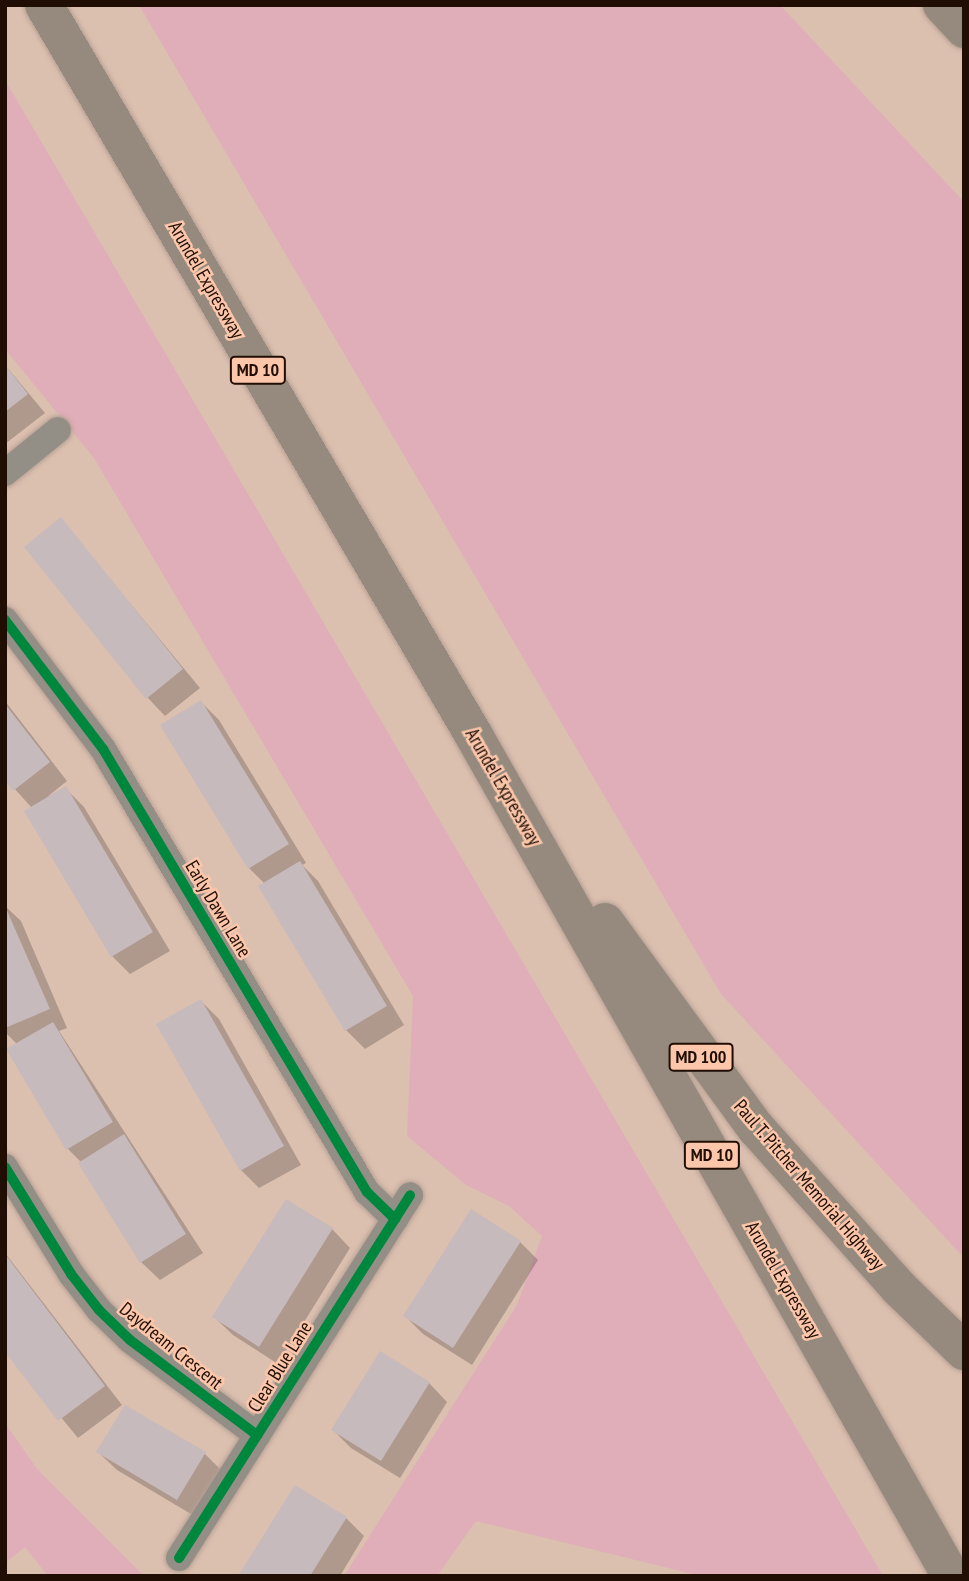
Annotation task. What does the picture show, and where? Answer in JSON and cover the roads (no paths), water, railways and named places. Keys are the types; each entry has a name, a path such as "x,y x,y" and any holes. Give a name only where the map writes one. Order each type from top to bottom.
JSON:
{"highway":[{"name":"Arundel Expressway","path":"44,5 473,734 951,1576"},
{"path":"942,5 964,29"},
{"name":"Paul T. Pitcher Memorial Highway","path":"473,734 685,1036 756,1128 899,1288 964,1351"}],"street":[{"path":"5,473 58,430"},
{"name":"Early Dawn Lane","path":"5,620 103,749 367,1192 395,1219"},
{"name":"Daydream Crescent","path":"5,1167 71,1274 99,1310 130,1340 257,1435"},
{"name":"Clear Blue Lane","path":"179,1558 410,1195"}]}
